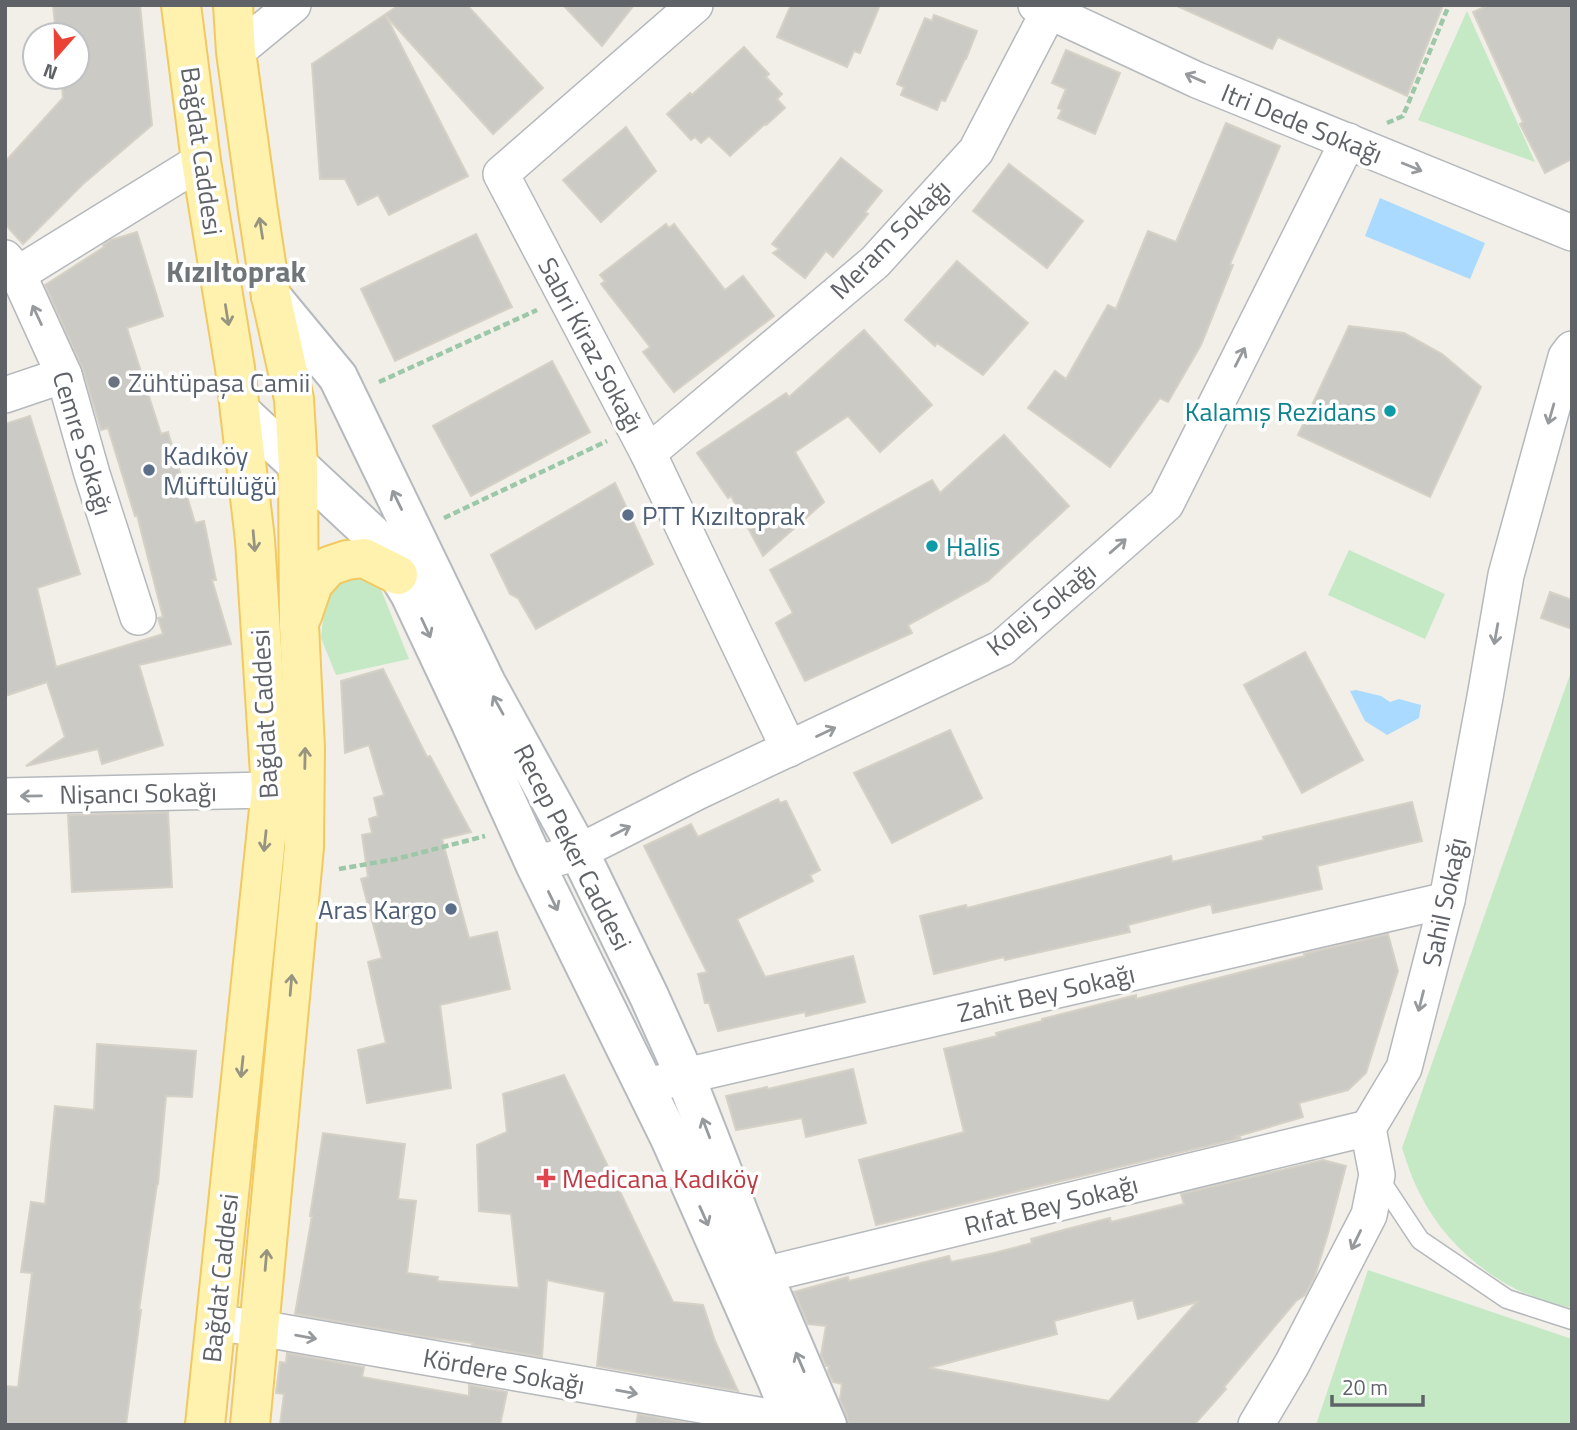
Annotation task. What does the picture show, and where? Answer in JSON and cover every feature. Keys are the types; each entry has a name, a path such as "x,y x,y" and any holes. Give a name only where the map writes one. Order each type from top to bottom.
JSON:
{"main road":[{"name":"Bağdat Caddesi","path":"181,5 201,161 235,368 255,540 271,790 205,1425"},
{"name":"Bağdat Caddesi","path":"233,5 236,52 271,296 294,399 298,466 299,625 306,748 304,848 250,1425"},
{"name":"Recep Peker Caddesi","path":"271,296 338,377 486,683 579,852 649,996 685,1076 748,1280 808,1423"},
{"name":"Recep Peker Caddesi","path":"240,411 376,538 410,594 535,864 670,1138 748,1280"},
{"path":"299,625 313,584 329,566 364,558 398,575"}],"street":[{"path":"236,52 293,5"},
{"name":"Sabri Kiraz Sokağı","path":"695,5 501,174 648,453 789,749"},
{"name":"Meram Sokağı","path":"648,453 875,262 976,151 1042,8"},
{"name":"Itri Dede Sokağı","path":"1042,8 1197,80 1572,233"},
{"name":"Kolej Sokağı","path":"535,864 579,852 699,791 1002,648 1166,504 1349,141"},
{"name":"Cemre Sokağı","path":"138,617 92,474 64,375 12,266 201,161"},
{"name":"Sahil Sokağı","path":"1368,1128 1404,1068 1447,901 1506,575 1566,357 1572,349"},
{"path":"5,395 64,375"},
{"name":"Nişancı Sokağı","path":"5,796 271,790"},
{"name":"Zahit Bey Sokağı","path":"645,1087 1447,901"},
{"path":"1256,1425 1292,1364 1369,1214 1377,1175 1368,1128"},
{"name":"Rıfat Bey Sokağı","path":"748,1280 1368,1128"},
{"name":"Kördere Sokağı","path":"215,1323 259,1328 808,1423"}],"lane":[{"path":"1377,1175 1420,1240 1507,1299 1572,1320"}],"path":[{"path":"1349,141 1403,116 1449,5"},
{"path":"374,384 538,310"},
{"path":"437,522 600,444"},
{"path":"339,869 396,859 466,841"}],"green space":[{"path":"1467,11 1535,162 1418,120"},
{"path":"1349,550 1445,594 1425,639 1328,595"},
{"path":"375,575 409,659 336,675 321,638 325,599 340,583"},
{"path":"1572,669 1572,1308 1548,1302 1503,1282 1464,1252 1432,1215 1415,1183 1402,1148"},
{"path":"1368,1270 1572,1339 1572,1425 1316,1425"}],"water":[{"path":"1380,198 1485,243 1470,279 1365,236"},
{"path":"1350,691 1381,696 1390,702 1399,699 1421,705 1419,718 1387,735 1365,721"}],"building":[{"path":"53,5 140,5 152,125 83,184 23,244 5,224 5,162 63,98 62,91 91,91 91,21 55,21"},
{"path":"399,5 467,5 543,88 493,134 386,16 468,176 389,215 378,195 358,205 345,179 320,179 312,64"},
{"path":"563,5 634,5 602,46"},
{"path":"791,5 880,5 860,53 854,51 847,67 777,37"},
{"path":"1175,5 1443,5 1407,96 1278,37 1272,49"},
{"path":"1489,5 1572,5 1572,159 1545,173 1520,124 1523,122 1473,12"},
{"path":"934,15 977,31 945,101 941,100 937,110 901,95 904,87 897,84 925,18 932,21"},
{"path":"744,47 769,74 766,77 782,94 777,99 785,108 730,156 709,136 701,143 695,137 691,140 667,114"},
{"path":"1066,50 1120,73 1095,134 1058,118 1062,110 1058,108 1066,89 1052,83"},
{"path":"1226,123 1280,146 1230,264 1233,265 1201,345 1168,402 1160,398 1110,467 1028,408 1055,371 1066,379 1108,305 1116,309 1148,231 1176,242"},
{"path":"626,127 656,171 601,222 563,180"},
{"path":"841,158 882,191 865,212 868,214 833,257 826,251 805,278 773,253 779,249 772,244"},
{"path":"1009,164 1083,221 1047,268 973,211"},
{"path":"666,224 669,228 674,224 725,290 743,276 774,316 674,392 643,352 650,347 601,284 605,281 600,275"},
{"path":"137,232 163,316 127,328 161,434 168,432 195,523 204,521 216,580 212,580 231,644 139,665 163,745 102,764 98,749 26,766 65,737 47,682 5,696 5,424 30,416 80,574 37,588 56,667 163,634 158,618 163,617 137,515 135,516 108,428 101,430 82,367 45,285 111,240"},
{"path":"476,234 512,307 395,361 361,289"},
{"path":"957,261 1028,323 983,375 937,343 935,346 905,320"},
{"name":"Kalamış Rezidans","path":"1349,326 1404,333 1442,354 1481,387 1430,497 1298,435"},
{"path":"864,330 932,405 880,452 848,416 795,452 824,502 763,556 731,496 728,498 697,453 786,393 789,397"},
{"path":"552,361 590,432 471,496 433,426"},
{"path":"1004,435 1069,506 988,581 908,625 912,633 805,681 776,623 793,613 770,570 932,480 940,493"},
{"path":"615,483 653,564 536,629 518,598 510,594 491,555"},
{"path":"1550,592 1572,600 1572,629 1541,618"},
{"path":"1305,652 1363,760 1302,793 1244,685"},
{"path":"383,669 427,757 430,756 471,832 442,839 469,938 497,932 510,989 440,1005 451,1088 367,1103 358,1050 386,1043 368,962 382,958 361,879 368,877 362,835 372,833 369,819 378,816 374,798 384,795 369,745 345,753 341,681"},
{"path":"950,730 982,798 892,843 854,773"},
{"path":"778,799 780,803 786,801 820,870 810,875 813,881 737,919 765,977 853,956 865,1002 806,1016 805,1012 718,1031 709,1003 705,1003 698,974 707,972 644,846 691,824 698,837"},
{"path":"1412,802 1422,841 1317,866 1322,889 1213,913 1211,904 1128,925 1130,932 934,974 920,916 966,905 967,908 1171,856 1172,862 1264,840 1263,837"},
{"path":"168,812 172,887 72,892 68,815"},
{"path":"1388,934 1398,971 1366,1073 1348,1090 1299,1103 1303,1117 1235,1137 1241,1138 876,1225 859,1160 964,1132 944,1049 997,1036 996,1033 1042,1019 1136,995 1136,999"},
{"path":"97,1044 196,1051 192,1097 166,1096 158,1184 139,1310 126,1425 5,1425 5,1386 18,1387 32,1273 21,1272 31,1202 45,1204 55,1106 94,1110"},
{"path":"853,1069 866,1123 806,1137 802,1118 736,1130 726,1096"},
{"path":"564,1075 673,1302 703,1305 715,1341 738,1391 597,1366 605,1292 547,1280 542,1357 295,1314 323,1133 405,1144 398,1199 416,1201 407,1273 438,1277 437,1281 519,1288 511,1214 479,1211 477,1145 507,1132 503,1094"},
{"path":"1323,1160 1346,1166 1315,1276 1305,1295 1296,1301 1194,1425 848,1423 840,1399 842,1384 833,1382 828,1371 829,1366 826,1366 821,1355 826,1326 808,1324 794,1292 848,1277 849,1281 949,1256 951,1262 994,1253 1032,1243 1031,1239 1067,1229 1110,1218 1111,1222 1184,1204 1181,1194","holes":["1133,1300 1138,1319 1197,1302 1109,1401 929,1368 1057,1334 1054,1321"]},
{"path":"287,1353 364,1367 362,1377 469,1396 469,1385 507,1392 500,1425 280,1425 284,1394 276,1393 280,1362 286,1363"},
{"path":"638,1414 697,1425 636,1425"}],"place":[{"name":"Zühtüpaşa Camii","path":"114,382"},
{"name":"Kalamış Rezidans","path":"1390,411"},
{"name":"Kadıköy Müftülüğü","path":"149,470"},
{"name":"PTT Kızıltoprak","path":"628,515"},
{"name":"Halis","path":"932,546"},
{"name":"Aras Kargo","path":"451,909"},
{"name":"Medicana Kadıköy","path":"546,1178"}],"district":[{"name":"Kızıltoprak","path":"236,271"}]}
